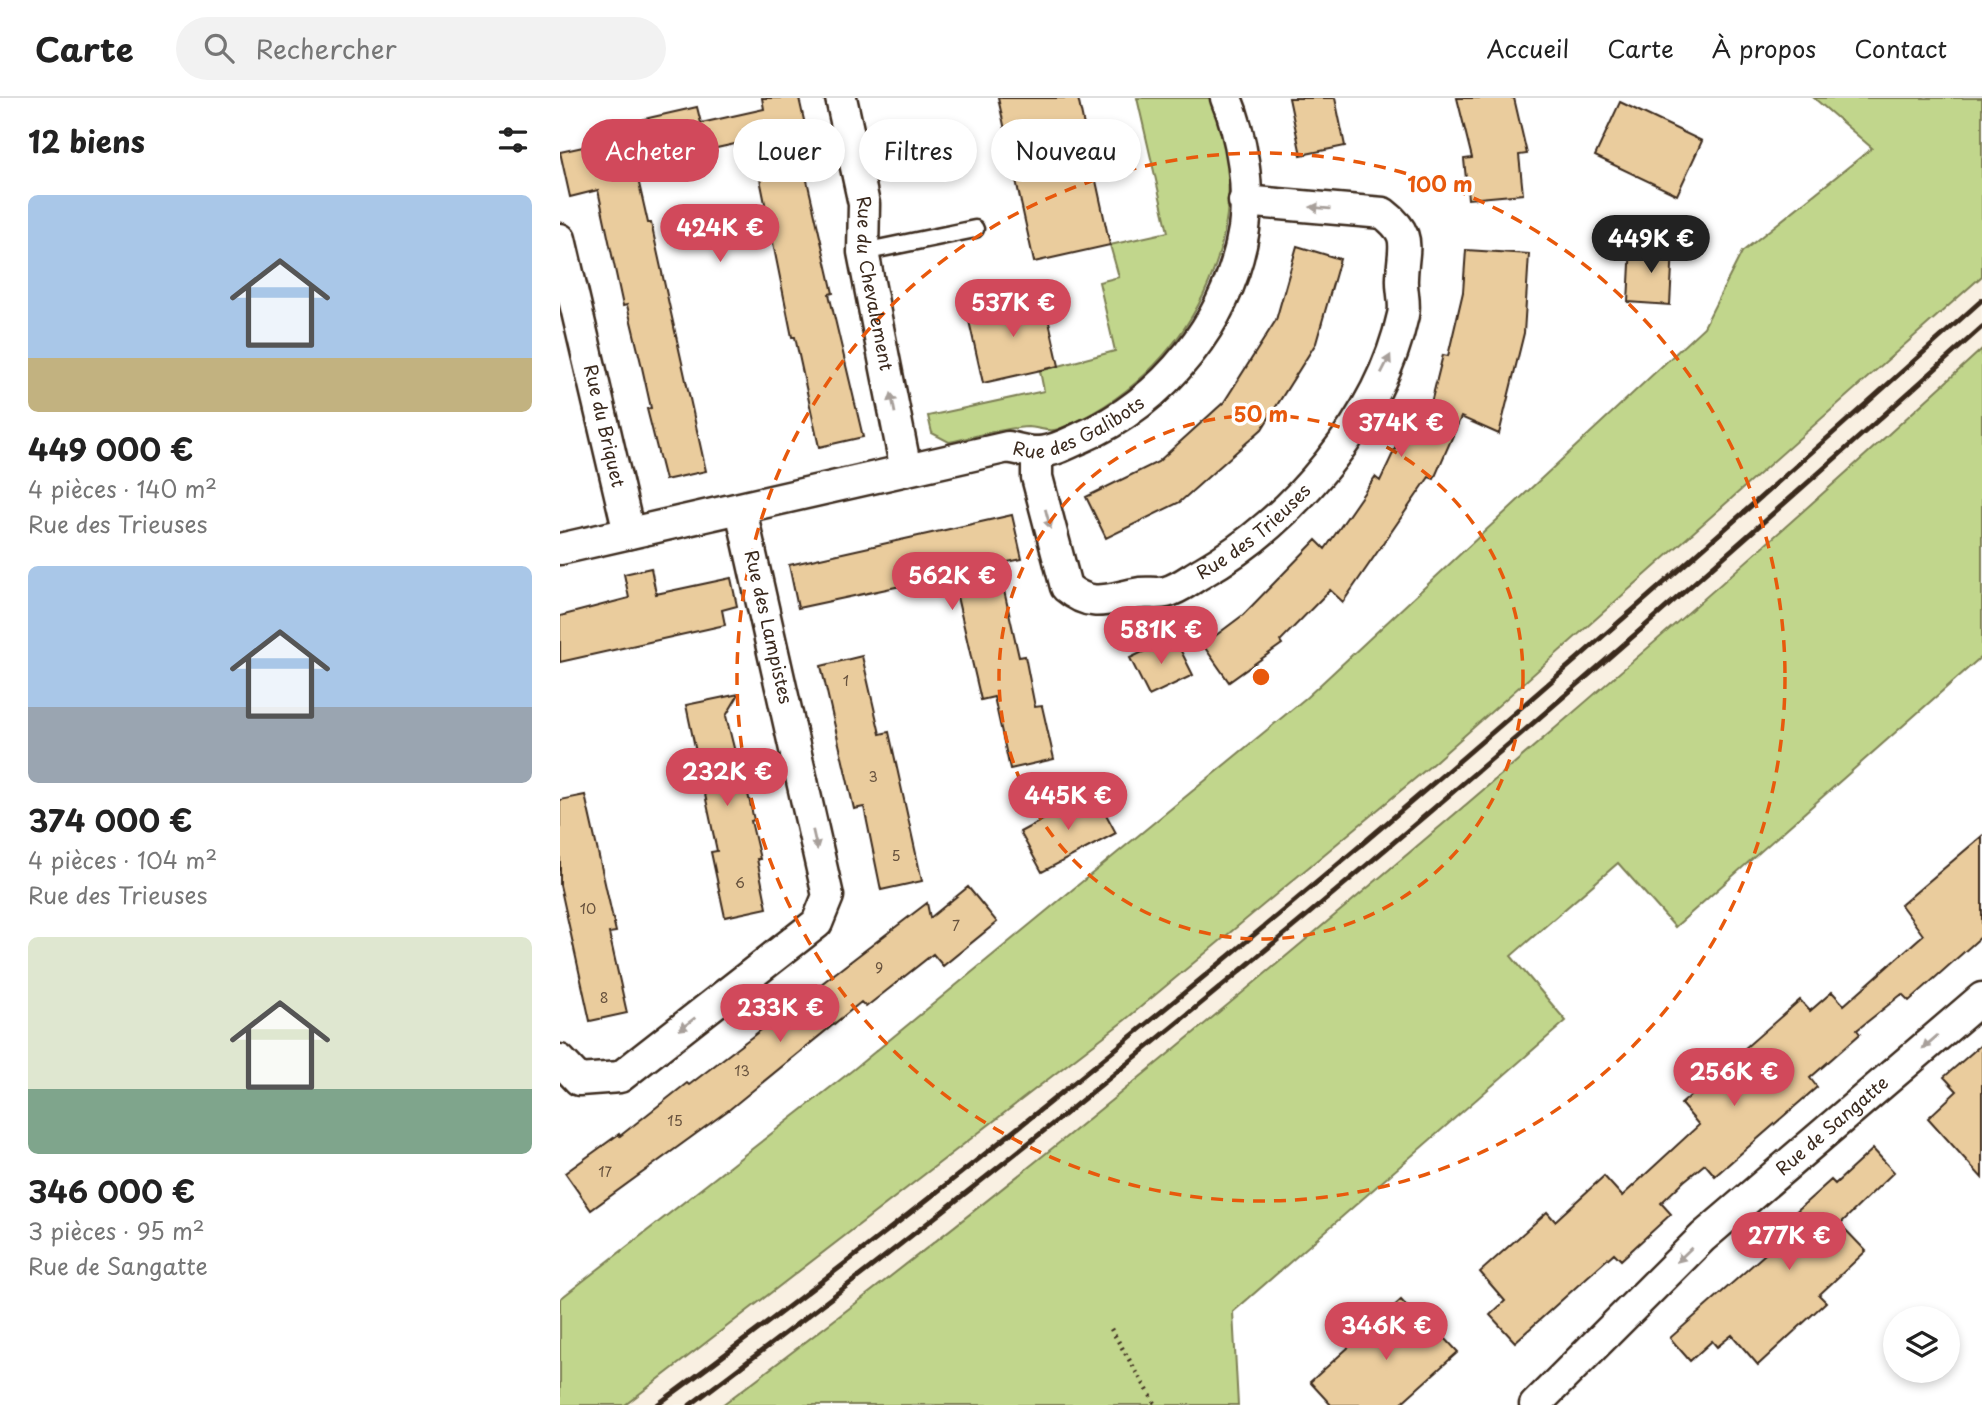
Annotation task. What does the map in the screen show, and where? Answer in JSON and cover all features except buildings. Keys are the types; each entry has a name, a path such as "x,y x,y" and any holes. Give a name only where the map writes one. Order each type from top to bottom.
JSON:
{"street":[{"name":"Rue du Chevalement","path":"841,98 864,204 863,252 906,470"},
{"name":"Rue des Galibots","path":"560,549 741,510 1008,447 1037,452 1055,449 1100,430 1137,405 1178,368 1199,341 1218,308 1244,229 1244,173 1226,98"},
{"name":"Rue des Trieuses","path":"1037,452 1037,477 1066,587 1080,599 1111,602 1139,593 1168,592 1232,555 1284,510 1331,462 1367,402 1394,349 1404,311 1401,279 1406,243 1400,226 1383,213 1244,201"},
{"name":"Rue du Briquet","path":"560,239 629,533"},
{"name":"Rue des Lampistes","path":"560,1060 579,1080 620,1077 817,923 828,896 741,510"},
{"name":"Rue de Sangatte","path":"1535,1405 1703,1237 1982,998"}],"lane":[{"path":"854,156 859,155"},
{"path":"863,252 975,229"}],"path":[{"path":"1111,1329 1156,1405"}],"shaded area":[{"path":"1982,276 1982,349 1666,634 1461,811 1163,1059 874,1292 722,1405 625,1405 1125,1020 1429,767"}],"green space":[{"path":"1137,98 1212,98 1226,148 1228,199 1221,248 1204,294 1178,337 1145,374 1105,406 1059,429 1018,428 949,442 932,433 928,416 1044,391 1040,371 1115,351 1099,282 1119,277 1110,245 1168,232"},
{"path":"1814,98 1982,98 1982,276 1429,767 1125,1020 625,1405 560,1405 560,1299 854,1069 1307,697 1704,327 1742,252 1872,148"},
{"path":"1982,349 1982,656 1675,927 1618,863 1511,956 1566,1021 1233,1312 1238,1405 722,1405 1009,1183 1379,878 1554,730"}],"railway":[{"path":"657,1405 830,1275 1000,1142 1333,869 1660,587 1982,300"},
{"path":"690,1405 858,1278 1023,1148 1348,881 1667,606 1982,327"}]}
